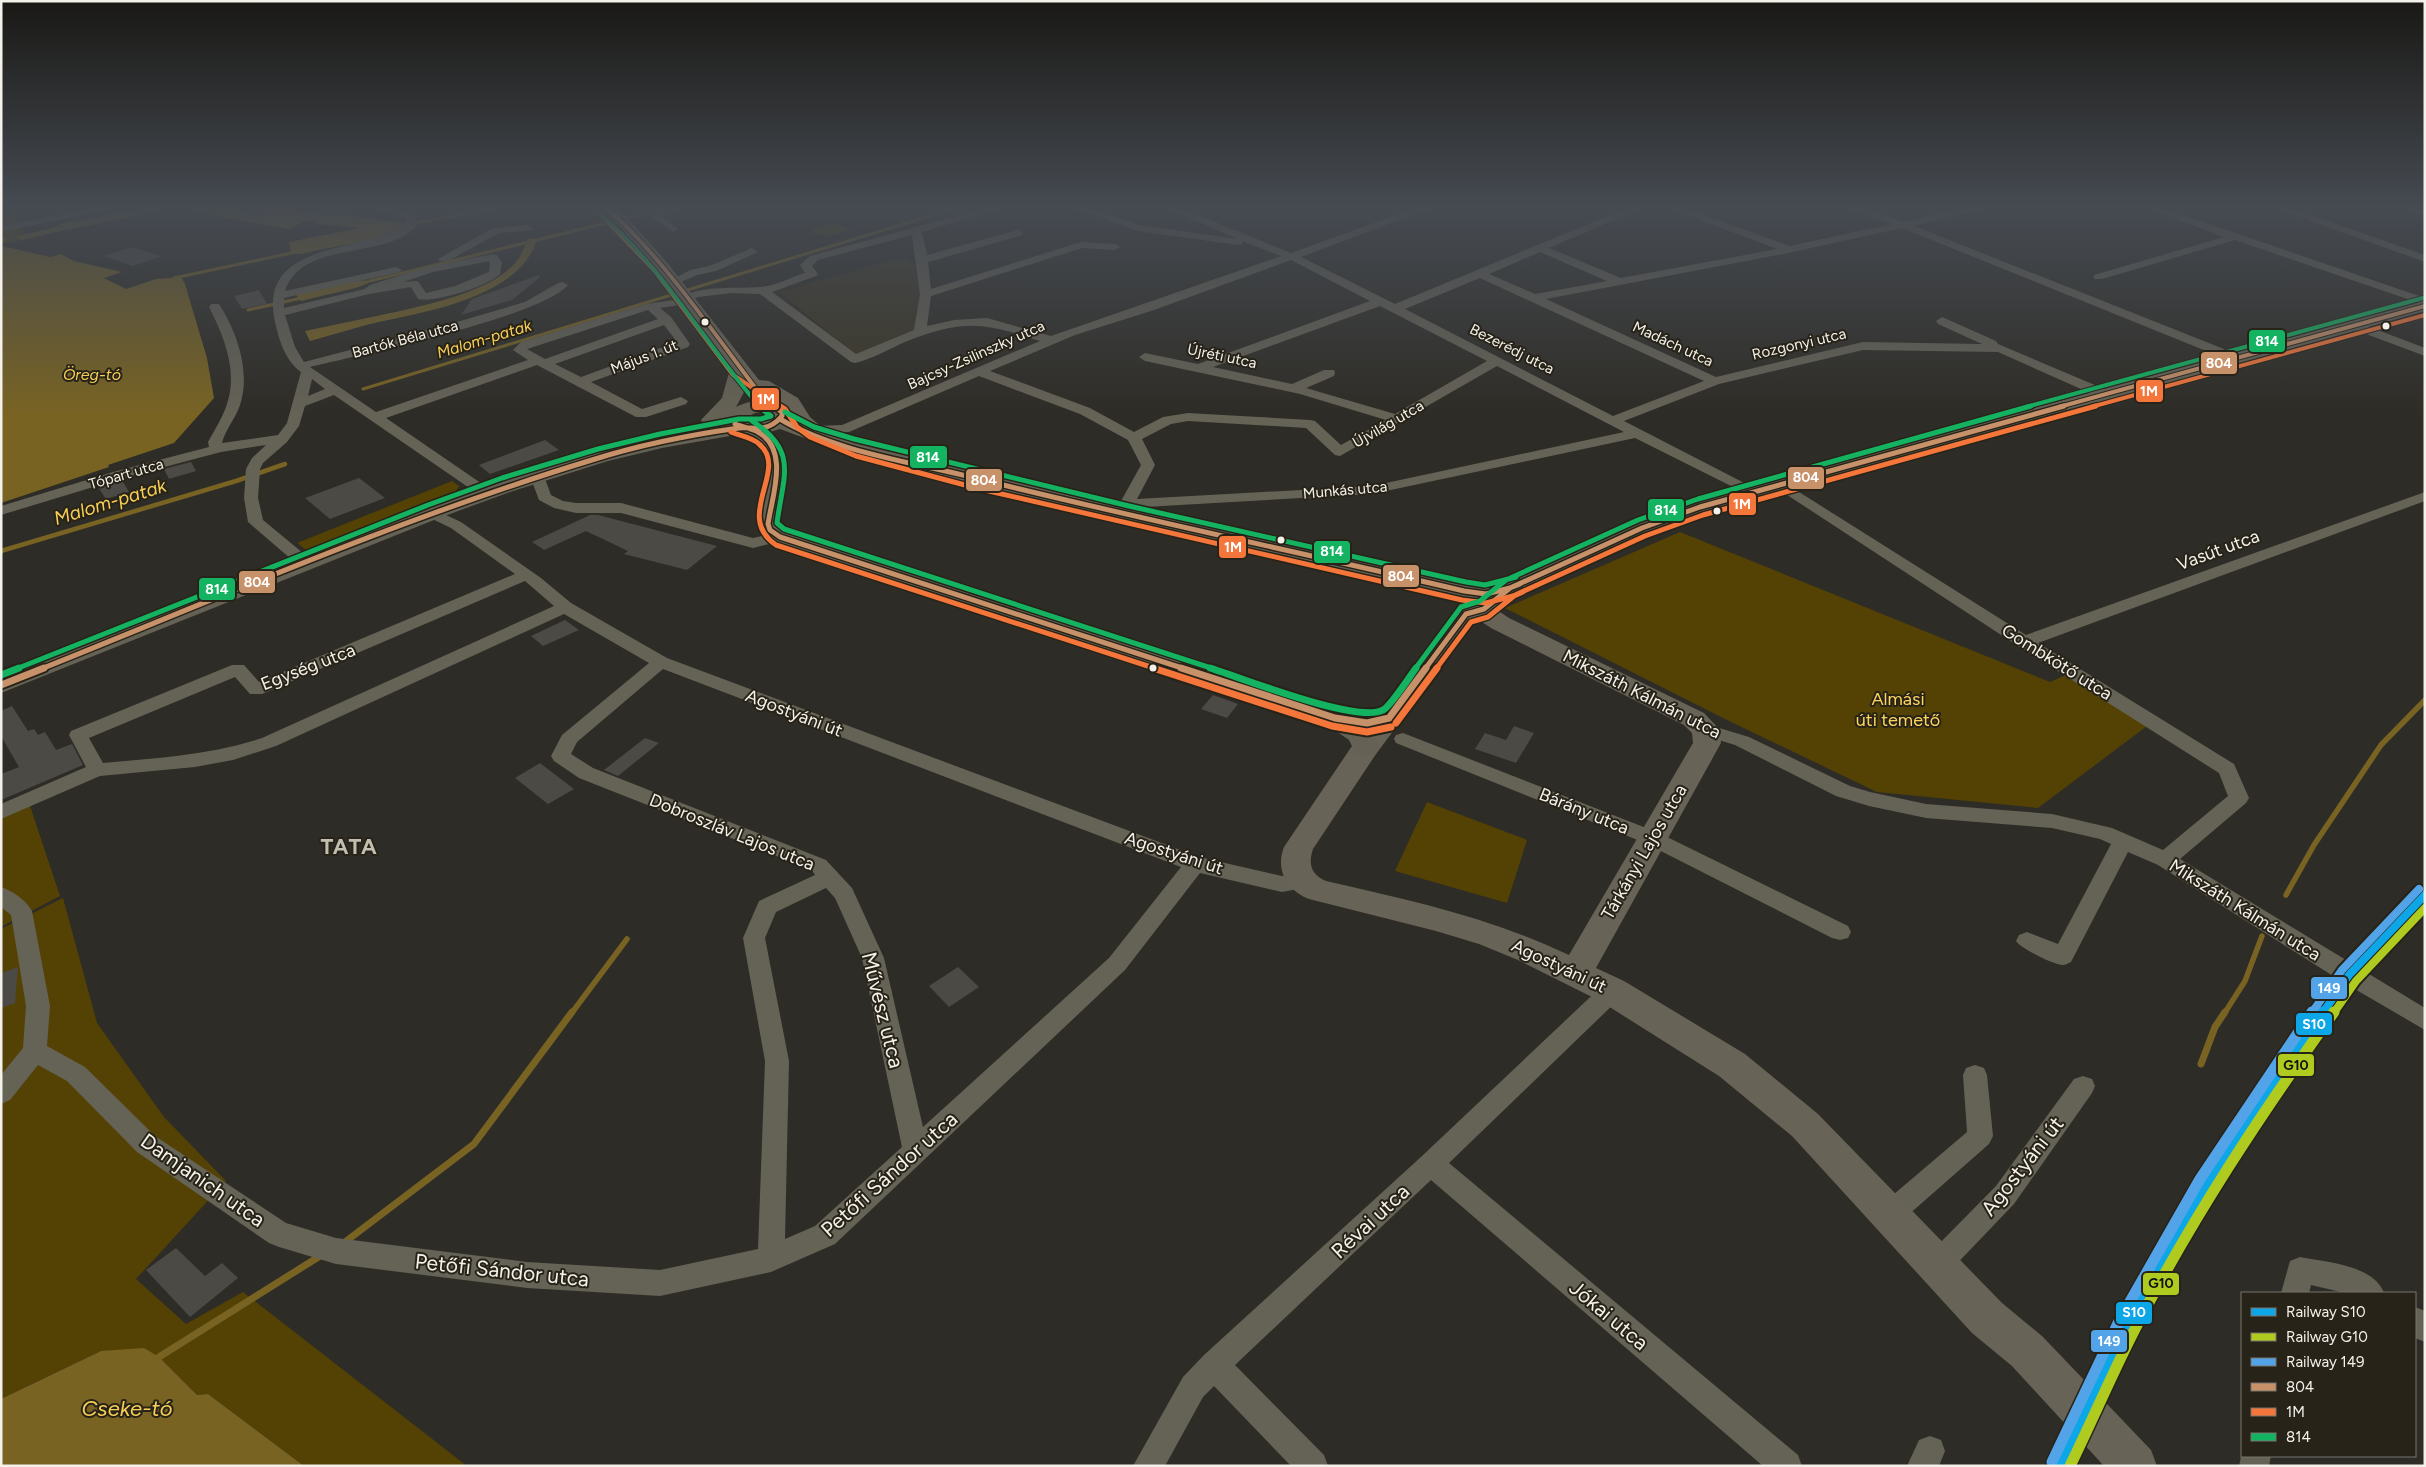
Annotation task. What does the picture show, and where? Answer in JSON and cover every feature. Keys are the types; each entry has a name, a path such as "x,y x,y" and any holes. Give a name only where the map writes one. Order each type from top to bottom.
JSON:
{"main road":[{"path":"668,276 761,397 792,428 858,448 982,480 1118,506 1471,605"},
{"path":"1302,881 1295,866 1295,856 1299,847 1366,747 1396,729 1447,636 1471,605 1656,523 1751,492 2425,306"},
{"path":"739,369 747,399 742,420"},
{"path":"739,369 756,379 769,391 791,402 803,422 815,430 841,434 858,448"},
{"path":"662,442 709,421 725,409 733,399 739,369"},
{"path":"1,686 431,513 486,493 537,476 742,420 770,426 777,413"},
{"path":"742,420 762,434 773,448 777,458 768,524 770,530 780,537 1335,718 1396,729"},
{"path":"662,442 718,437 739,440 767,452 776,472"},
{"name":"Mikszáth Kálmán utca","path":"1471,605 1500,623 1694,719 1706,730"},
{"path":"1335,718 1353,728 1360,735 1366,747"},
{"name":"Tárkányi Lajos utca","path":"1576,974 1707,743 1706,730"},
{"name":"Agostyáni út","path":"1302,881 1320,892 1436,919 1488,934 1612,991 1706,1047 1765,1090 1805,1125 1987,1318 2027,1351 2135,1466"},
{"name":"Agostyáni út","path":"1987,1318 2017,1361 2113,1466"}],"street":[{"path":"289,276 279,290 279,304 282,332 295,360 304,369 373,418 420,447 486,493"},
{"path":"279,304 379,276"},
{"name":"Bartók Béla utca","path":"369,291 374,287 407,276"},
{"name":"Bartók Béla utca","path":"279,304 414,283 422,297 474,285 490,276"},
{"path":"691,276 682,293 696,294 732,290 763,291 805,276"},
{"path":"920,333 926,294 924,276"},
{"path":"926,294 981,276"},
{"name":"Bajcsy-Zsilinszky utca","path":"841,434 1050,340 1236,276"},
{"name":"Bezerédj utca","path":"1332,276 1397,308 1751,492"},
{"path":"1397,308 1475,276"},
{"name":"Madách utca","path":"1487,276 1715,381"},
{"path":"1607,276 1620,282"},
{"path":"1536,298 1649,276"},
{"path":"2032,276 2235,358"},
{"path":"2350,276 2425,302"},
{"name":"Bartók Béla utca","path":"304,369 529,304 562,285"},
{"path":"763,291 855,359 920,333 960,324 986,322 1050,340"},
{"name":"Május 1. út","path":"681,401 641,414 519,350 525,345 650,306 682,293"},
{"path":"1198,368 1381,301"},
{"name":"Május 1. út","path":"580,382 684,344 668,320 650,306"},
{"path":"215,307 234,358 238,382 233,408 217,445"},
{"name":"Május 1. út","path":"540,362 668,320"},
{"name":"Rozgonyi utca","path":"1942,321 2104,394"},
{"path":"2354,325 2425,352"},
{"name":"Rozgonyi utca","path":"1614,420 1715,381 1863,346 2000,348"},
{"name":"Újréti utca","path":"1145,357 1293,389 1353,404 1397,419"},
{"name":"Újvilág utca","path":"1134,437 1168,420 1188,417 1229,421 1310,424 1340,452 1498,360"},
{"path":"373,418 540,362"},
{"path":"304,369 294,423 282,440 257,461 253,475 251,498 256,522 297,556 310,562"},
{"path":"981,372 1085,411 1134,437 1148,465 1118,506"},
{"path":"1293,389 1329,373"},
{"path":"298,404 335,390"},
{"name":"Munkás utca","path":"1118,506 1372,490 1638,433"},
{"name":"Tópart utca","path":"1,511 217,445 282,440"},
{"path":"537,476 544,497 559,505 590,509 621,508 753,544 780,537"},
{"name":"Gombkötő utca","path":"1780,484 2024,642 2227,769 2240,798 2165,860"},
{"name":"Vasút utca","path":"2024,642 2425,496"},
{"name":"Agostyáni út","path":"431,513 456,525 526,575 565,607 661,662 1195,864 1282,884 1302,881"},
{"name":"Egység utca","path":"97,770 78,735 238,669 256,690 526,575"},
{"path":"8,809 97,770 195,761 233,754 269,742 565,607"},
{"name":"Dobroszláv Lajos utca","path":"661,662 569,739 561,756 586,773 819,865 830,877 767,907 754,938 777,1061 771,1259"},
{"name":"Bárány utca","path":"1396,729 1652,838 1840,932"},
{"name":"Mikszáth Kálmán utca","path":"1706,730 1742,741 1843,791 1869,799 1926,811 2052,821 2105,833 2165,860 2425,1020"},
{"path":"2027,941 2064,956 2124,841"},
{"name":"Petőfi Sándor utca","path":"336,1252 527,1275 660,1283 771,1259 825,1235 1117,964 1195,864"},
{"name":"Művész utca","path":"830,877 844,894 873,958 916,1151"},
{"path":"1,895 21,911 38,1006 35,1052 1,1093"},
{"name":"Révai utca","path":"1148,1466 1193,1387 1214,1365 1431,1164 1612,991"},
{"name":"Damjanich utca","path":"35,1052 76,1074 146,1144 279,1234 336,1252"},
{"path":"1889,1215 1980,1136 1975,1075"},
{"name":"Agostyáni út","path":"1937,1265 2005,1195 2083,1086"},
{"name":"Jókai utca","path":"1431,1164 1787,1466"},
{"path":"2295,1292 2300,1270 2348,1279 2368,1292"},
{"path":"1214,1365 1313,1466"}],"shaded area":[{"path":"834,276 918,276 921,297 916,332 855,355 780,292"}],"green space":[{"path":"452,481 459,486 455,493 314,550 308,551 297,543"},
{"name":"Almási úti temető","path":"1680,532 2050,682 2068,674 2147,726 2038,808 1877,792 1723,718 1505,608"},
{"path":"1427,802 1527,840 1507,903 1395,871"},
{"path":"29,803 60,896 1,927 1,815"},
{"path":"63,898 97,1023 164,1117 226,1181 136,1279 186,1324 243,1292 467,1466 304,1466 208,1394 197,1395 159,1357 101,1351 1,1399 1,929"}],"water":[{"name":"Öreg-tó","path":"1,276 109,276 104,278 126,289 156,279 181,277 185,284 207,358 214,398 174,443 1,503"},
{"path":"375,280 359,287 301,301 296,295 355,281"},
{"path":"391,313 391,318 310,341 305,331"},
{"name":"Cseke-tó","path":"144,1348 159,1357 197,1395 208,1394 304,1466 1,1466 1,1399 101,1351"}],"building":[{"path":"535,276 540,277 512,300 461,315 472,299"},
{"path":"259,290 267,304 242,309 234,296"},
{"path":"545,440 559,450 490,474 479,465"},
{"path":"191,462 196,471 169,479 164,469"},
{"path":"359,478 385,498 330,519 305,498"},
{"path":"122,480 129,492 106,499 98,487"},
{"path":"590,515 598,515 717,546 687,570 624,554 628,551 586,531 544,550 532,542"},
{"path":"565,620 579,630 543,646 531,636"},
{"path":"1213,695 1238,704 1227,718 1201,709"},
{"path":"12,706 28,731 34,729 38,735 45,732 56,750 72,744 83,765 1,800 1,774 19,767 1,736 1,711"},
{"path":"1514,726 1534,733 1516,763 1475,749 1485,733 1506,740"},
{"path":"645,738 659,743 618,776 604,770"},
{"path":"540,763 574,789 548,804 515,778"},
{"path":"18,967 15,1003 1,1008 1,973"},
{"path":"958,967 979,987 949,1007 929,986"},
{"path":"176,1248 205,1276 222,1263 238,1278 190,1317 146,1270"}],"waterway":[{"path":"174,278 181,276"},
{"path":"370,281 388,276"},
{"path":"370,321 448,302 488,286 505,276"},
{"name":"Malom-patak","path":"363,389 732,276"},
{"path":"248,310 306,297"},
{"name":"Malom-patak","path":"1,551 236,481 285,464"},
{"path":"2286,895 2314,845 2381,745 2425,700"},
{"path":"2224,1014 2245,981 2262,936"},
{"path":"571,1014 627,939"},
{"path":"345,1242 474,1144 572,1012"},
{"path":"2201,1064 2215,1027 2225,1012"},
{"path":"159,1357 320,1256"}],"rail line":[{"name":"149","path":"2052,1462 2119,1321 2200,1179 2274,1066 2342,970 2419,889"},
{"name":"S10","path":"2060,1466 2127,1325 2207,1184 2281,1071 2349,975 2425,895"},
{"name":"G10","path":"2070,1466 2135,1329 2214,1189 2288,1076 2356,981 2425,908"}],"transit line":[{"name":"814","path":"1,675 428,505 502,478 598,449 660,434 739,419 761,419 771,416 759,407 658,276"},
{"name":"1M","path":"659,276 733,375 751,386 764,398 785,409 797,427 810,437 856,456 980,489 1462,600 1486,603 1513,596 1645,536 1703,515 2425,315"},
{"name":"804","path":"1,685 431,513 505,486 601,457 662,442 741,428 763,428 776,423 782,416 782,412 766,402 669,276"},
{"name":"814","path":"752,421 768,431 778,442 783,453 785,465 784,478 777,523 784,529 1337,709 1367,714 1384,710 1461,607 1480,601 1506,580 1638,520 1698,499 1778,476 2423,298"},
{"name":"804","path":"780,419 794,427 830,441 994,483 1464,591 1486,594 1510,588 1642,528 1700,507 2425,306"},
{"name":"814","path":"785,412 814,427 854,439 1062,490 1466,582 1485,585 1516,577"},
{"name":"804","path":"735,424 760,433 769,442 774,452 776,476 768,524 770,530 780,537 1335,718 1367,723 1389,718"},
{"name":"1M","path":"731,432 759,443 767,456 767,480 759,517 760,528 765,537 776,545 1332,726 1367,732 1391,727"},
{"name":"804","path":"1389,718 1466,614 1484,609 1510,588 1520,584"},
{"name":"1M","path":"1396,723 1471,622 1488,617 1514,596 1523,592"}],"district":[{"name":"TATA","path":"349,846"}]}
